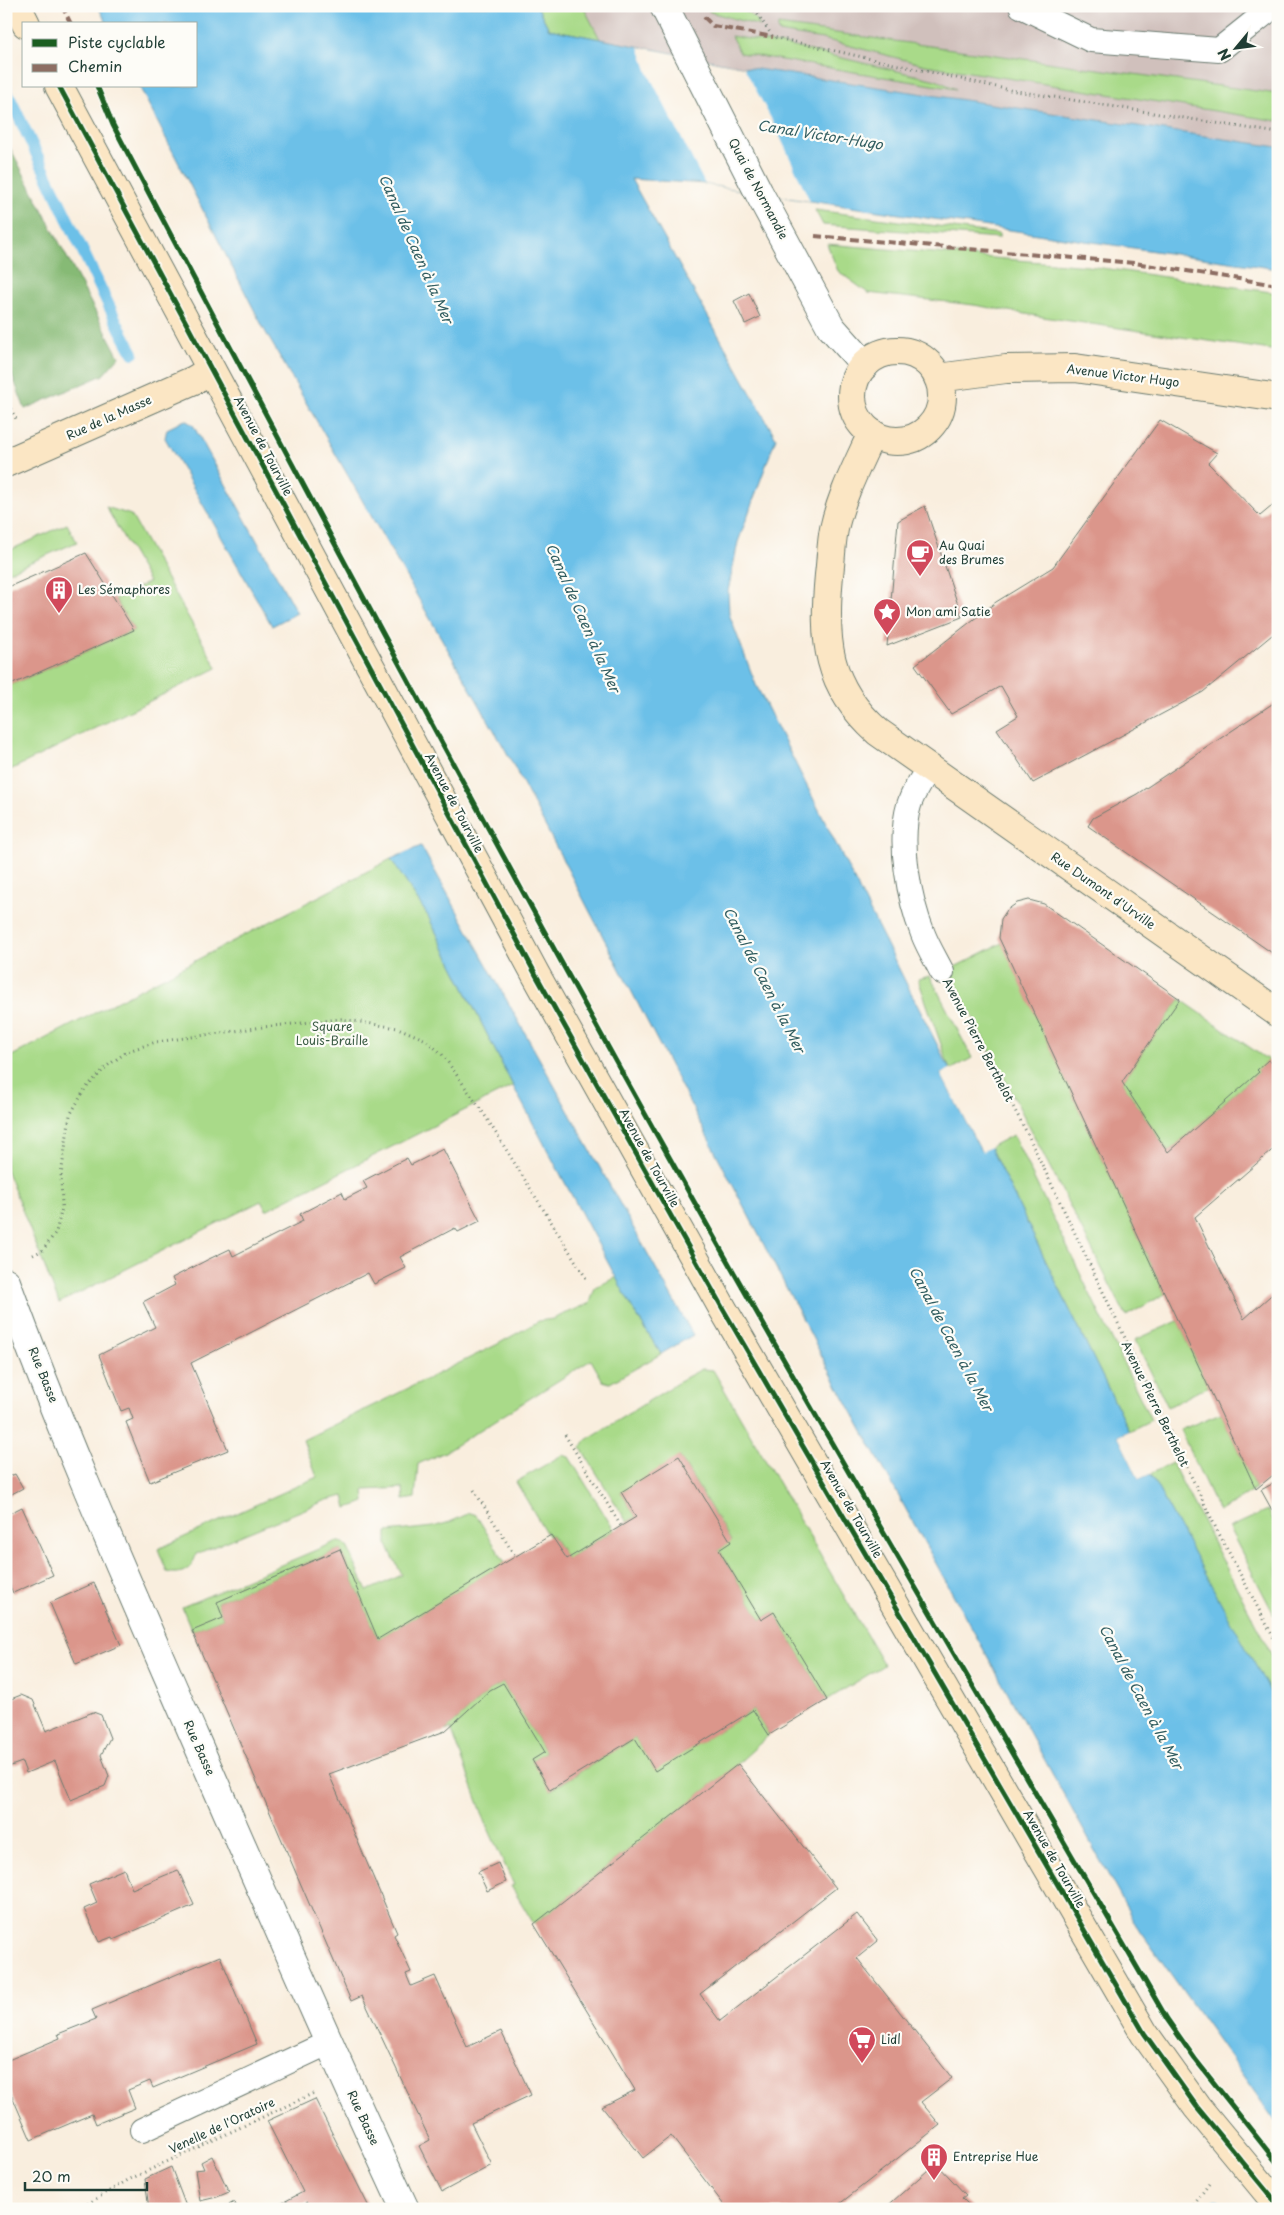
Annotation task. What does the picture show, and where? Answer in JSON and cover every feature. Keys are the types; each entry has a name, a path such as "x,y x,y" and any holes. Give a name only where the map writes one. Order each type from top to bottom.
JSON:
{"street":[{"path":"17,6 25,22"},
{"name":"Quai de Normandie","path":"664,6 831,327 865,365"},
{"name":"Avenue de Tourville","path":"60,88 536,975 678,1231 1140,2027 1167,2068 1270,2204"},
{"path":"899,351 922,359 932,367 938,378 941,403 938,416 930,427 915,437 896,441 883,439 872,433 862,424 852,401 858,376 865,365 886,353 899,351"},
{"name":"Avenue Victor Hugo","path":"938,378 1006,370 1074,368 1278,398"},
{"name":"Rue de la Masse","path":"6,463 140,404 211,370"},
{"path":"872,433 845,496 834,530 826,611 828,646 831,663 839,681 864,720 929,768"},
{"name":"Rue Dumont d'Urville","path":"929,768 1278,1013"},
{"name":"Rue Basse","path":"6,1282 109,1540 328,2043 405,2209"}],"lane":[{"path":"1021,6 1091,40 1219,50 1274,6"},
{"name":"Avenue Pierre Berthelot","path":"929,768 917,786 909,807 905,835 907,866 914,908 923,935 942,972"},
{"path":"142,2130 328,2043"}],"path":[{"path":"752,6 772,37 1010,90 1278,134"},
{"path":"6,400 20,426"},
{"path":"33,1254 43,1250 56,1232 62,1208 61,1175 70,1115 85,1089 107,1066 128,1051 156,1042 263,1027 341,1019 398,1028 424,1039 442,1054 484,1114 586,1278"},
{"path":"565,1435 621,1526"},
{"path":"474,1490 515,1556"},
{"path":"1191,2209 1217,2174"}],"shaded area":[{"path":"537,6 1278,6 1278,147 744,67 689,57 549,29"}],"green space":[{"path":"537,6 583,6 600,39 549,29"},
{"path":"706,6 743,10 755,19 760,26 710,12"},
{"path":"778,25 1278,94 1278,121 925,65 823,39 778,32"},
{"path":"731,36 790,46 936,80 956,89 740,53"},
{"path":"6,140 119,357 103,375 25,409 6,359"},
{"path":"815,210 999,234 999,238 823,225"},
{"path":"827,244 1088,266 1278,293 1278,351 1043,317 974,305 868,293 838,271"},
{"path":"106,507 131,515 217,668 6,772 6,687 134,630 115,599 149,582"},
{"path":"67,524 77,542 6,573 6,552"},
{"name":"Square Louis-Braille","path":"391,859 428,916 513,1086 266,1210 261,1201 59,1303 6,1169 6,1059"},
{"path":"1002,943 1165,1294 1126,1316 949,970"},
{"path":"930,976 972,1058 950,1070 918,979"},
{"path":"1180,999 1268,1060 1258,1070 1259,1072 1168,1152 1122,1082"},
{"path":"1013,1135 1151,1420 1129,1431 990,1147"},
{"path":"616,1277 634,1311 661,1354 610,1383 603,1381 591,1360 445,1452 418,1464 415,1498 404,1500 403,1488 364,1490 365,1502 347,1508 344,1496 327,1500 196,1554 192,1564 182,1572 167,1572 158,1549 317,1477 303,1440 496,1345 539,1321 553,1319 590,1303 595,1288"},
{"path":"1178,1321 1208,1386 1168,1407 1135,1340"},
{"path":"702,1369 713,1370 884,1665 827,1700 774,1612 761,1620 719,1550 731,1541 680,1457 621,1492 636,1517 627,1522 581,1448 586,1440"},
{"path":"1221,1413 1256,1489 1219,1512 1180,1430"},
{"path":"562,1455 569,1457 614,1530 567,1559 552,1535 548,1536 516,1482"},
{"path":"1172,1463 1278,1667 1278,1708 1150,1474"},
{"path":"1268,1510 1278,1529 1278,1622 1229,1528"},
{"path":"470,1513 476,1515 505,1563 378,1639 340,1549 217,1602 223,1618 192,1631 182,1607 335,1542 342,1542 347,1546 367,1591 402,1575 387,1545 387,1532 433,1527"},
{"path":"503,1683 545,1752 532,1760 551,1790 635,1738 655,1770 753,1710 769,1735 732,1769 534,1924 511,1886 514,1885 487,1826 451,1729 445,1731 490,1690"}],"water":[{"path":"98,6 537,6 549,29 744,67 1278,147 1278,269 705,184 631,179 776,438 738,542 728,591 729,614 756,685 950,1070 941,1074 981,1151 990,1147 1129,1431 1118,1436 1139,1479 1150,1474 1278,1706 1278,2125 1136,1925 835,1381 506,751 265,331 140,88 198,88 198,22 106,22"},
{"path":"185,420 193,425 297,613 272,626 165,438 167,429"},
{"path":"421,846 693,1335 661,1354 634,1311 513,1086 428,916 391,859"}],"pier":[{"path":"639,47 744,67 776,128 810,201 705,184 648,73"},
{"path":"952,1068 952,1071 944,1075 983,1148 989,1145 992,1146 982,1152 941,1074"},
{"path":"1132,1430 1131,1433 1121,1437 1140,1476 1149,1471 1152,1473 1139,1479 1118,1436"}],"building":[{"path":"749,293 760,317 745,324 734,301"},
{"path":"1160,420 1217,453 1208,463 1260,516 1278,501 1278,630 1203,692 1033,783 997,729 1018,716 1001,686 951,714 915,665 996,602 1053,567"},
{"name":"Au Quai des Brumes","path":"925,506 962,617 887,646 898,521"},
{"name":"Les Sémaphores","path":"86,553 134,630 6,687 6,588"},
{"path":"1278,700 1278,957 1088,826 1093,818 1137,794"},
{"path":"1029,900 1044,904 1180,999 1122,1082 1168,1152 1259,1072 1257,1070 1268,1060 1278,1067 1278,1145 1195,1217 1244,1319 1278,1289 1278,1471 1256,1489 999,938 1001,919 1007,910 1017,903"},
{"path":"443,1149 480,1221 458,1232 455,1228 400,1257 406,1268 374,1284 368,1273 191,1363 228,1450 150,1482 126,1422 133,1419 129,1408 121,1411 99,1355 155,1327 143,1302 175,1285 172,1278 209,1259 230,1249 233,1256 303,1221 300,1214 342,1192 345,1199 367,1188 363,1181 407,1158 411,1165"},
{"path":"679,1456 731,1542 719,1550 761,1620 774,1612 827,1700 769,1735 753,1710 655,1771 635,1738 550,1790 532,1760 545,1752 503,1683 490,1690 445,1731 329,1774 397,1933 394,1935 411,1972 406,1974 411,1986 435,1976 467,2047 501,2031 531,2095 471,2123 492,2165 442,2192 419,2146 430,2140 362,1996 351,2001 192,1631 223,1618 217,1602 340,1549 378,1639 551,1535 567,1559 636,1517 621,1492"},
{"path":"15,1474 23,1488 6,1497 6,1478"},
{"path":"1272,1484 1278,1493 1278,1507 1272,1510 1261,1490"},
{"path":"22,1507 53,1575 13,1593 6,1577 6,1515"},
{"path":"94,1583 121,1645 76,1664 50,1603"},
{"path":"21,1695 33,1700 46,1731 93,1712 101,1715 110,1738 101,1755 109,1776 105,1786 71,1800 55,1761 26,1773 22,1762 8,1767 6,1701"},
{"path":"738,1764 836,1888 700,1994 720,2021 857,1914 878,1941 857,1958 952,2078 921,2102 940,2125 833,2209 727,2209 671,2136 643,2158 602,2107 635,2090 534,1924"},
{"path":"498,1863 506,1882 487,1891 478,1872"},
{"path":"124,1869 132,1889 178,1870 194,1905 113,1940 112,1937 99,1942 84,1909 97,1903 89,1884"},
{"path":"220,1956 257,2044 153,2088 150,2081 128,2090 135,2108 96,2124 92,2114 31,2140 6,2082 6,2061 60,2038 58,2034 96,2019 92,2010"},
{"path":"315,2099 370,2209 312,2209 308,2202 295,2209 280,2209 278,2205 303,2192 267,2121"},
{"path":"212,2156 229,2192 200,2201 195,2170 204,2169 201,2162"},
{"name":"Entreprise Hue","path":"936,2163 966,2195 962,2198 973,2209 884,2209"},
{"path":"171,2167 187,2209 149,2209 145,2179"},
{"path":"234,2202 237,2209 222,2209"}],"waterway":[{"path":"6,90 133,353"},
{"path":"1216,2205 1219,2209"}],"marked path":[{"path":"62,6 70,22"},
{"path":"704,17 713,26 773,37"},
{"path":"815,236 1134,263 1278,285"}],"cycle path":[{"path":"60,88 536,975 723,1309 1144,2033 1197,2107 1278,2205"},
{"path":"98,88 113,125 338,551 568,974 724,1255 1167,2019 1195,2059 1278,2164"}],"place":[{"name":"Au Quai des Brumes","path":"920,577"},
{"name":"Les Sémaphores","path":"59,614"},
{"name":"Mon ami Satie","path":"887,636"},
{"name":"Lidl","path":"862,2064"},
{"name":"Entreprise Hue","path":"934,2181"}],"water label":[{"name":"Canal Victor-Hugo","path":"820,135"},
{"name":"Canal de Caen à la Mer","path":"416,249"},
{"name":"Canal de Caen à la Mer","path":"583,618"},
{"name":"Canal de Caen à la Mer","path":"764,980"},
{"name":"Canal de Caen à la Mer","path":"951,1339"},
{"name":"Canal de Caen à la Mer","path":"1141,1697"}]}
